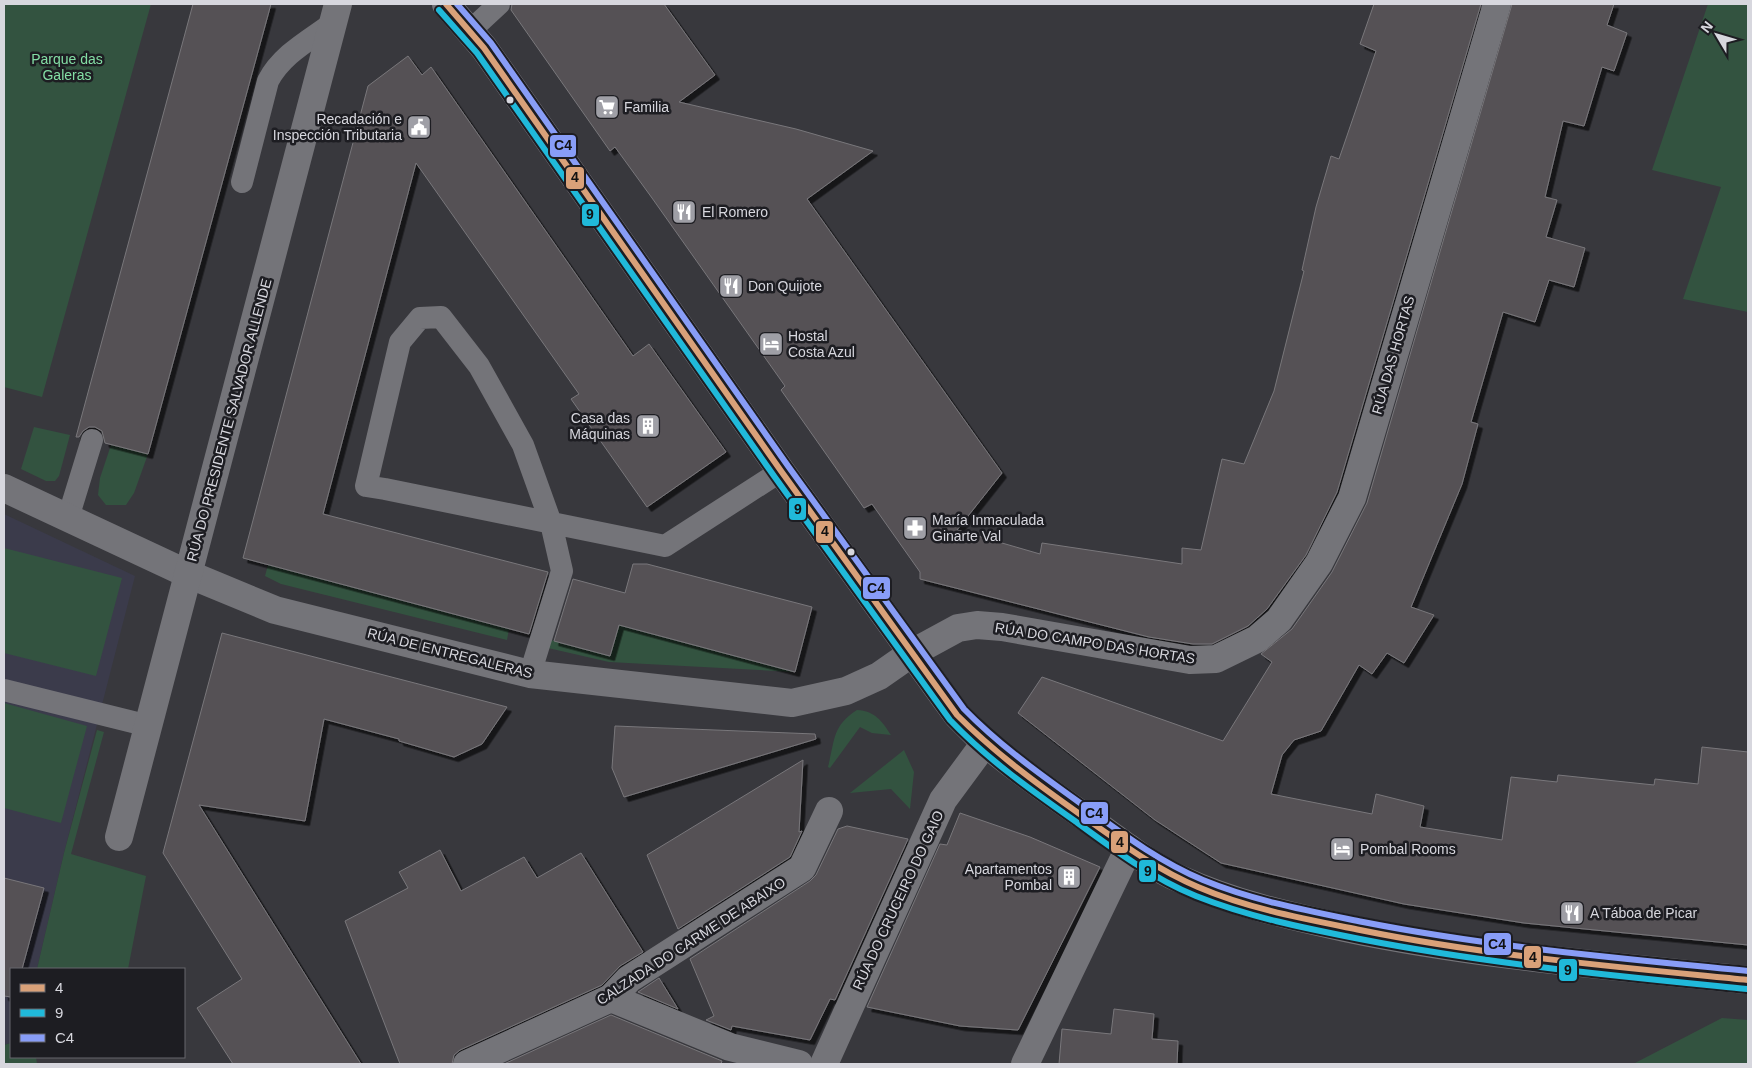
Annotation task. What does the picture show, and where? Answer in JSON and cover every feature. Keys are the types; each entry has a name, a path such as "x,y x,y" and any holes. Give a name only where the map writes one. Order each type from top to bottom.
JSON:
{"main road":[{"path":"446,4 471,30 781,471 957,715 985,743"},
{"path":"464,4 471,30"}],"street":[{"name":"RÚA DAS HORTAS","path":"1216,660 1258,639 1279,620 1319,563 1352,498 1497,4"},
{"name":"RÚA DO PRESIDENTE SALVADOR ALLENDE","path":"119,837 336,13"},
{"name":"RÚA DE ENTREGALERAS","path":"4,488 188,574 274,610 530,674 792,703 846,690 879,676 912,653"},
{"name":"RÚA DO CAMPO DAS HORTAS","path":"912,653 946,633 958,628 977,625 1002,627 1190,660 1216,660"},
{"path":"985,743 1018,770 1129,848 1178,878 1224,896 1293,917 1489,953 1748,980"},
{"name":"RÚA DO CRUCEIRO DO GAIO","path":"824,1064 943,800 985,743"},
{"name":"CALZADA DO CARME DE ABAIXO","path":"467,1064 611,998 628,979 802,868 829,811"},
{"path":"1024,1064 1129,848"},
{"path":"611,998 722,1056 799,1064"}],"lane":[{"path":"471,30 499,4"},
{"path":"242,182 268,81 275,68 336,13"},
{"path":"530,674 562,571 551,523 523,445 479,366 441,316 420,318 400,342 366,486 551,523 665,546 781,471"},
{"path":"68,518 92,440"},
{"path":"4,690 149,726"}],"shaded area":[{"path":"4,514 135,576 64,853 37,968 10,968 10,1043 4,1045"}],"green space":[{"name":"Parque das Galeras","path":"4,4 151,4 42,397 4,387"},
{"path":"1708,4 1748,4 1748,312 1683,299 1721,187 1652,170"},
{"path":"34,427 70,435 59,476 55,481 46,481 21,469"},
{"path":"111,445 148,454 134,493 126,505 106,505 98,495 100,478"},
{"path":"4,548 122,578 96,676 4,653"},
{"path":"268,565 509,629 507,640 281,584 265,576"},
{"path":"619,625 795,672 609,662 548,648 551,640 610,656"},
{"path":"4,703 87,726 61,823 4,808"},
{"path":"857,710 869,712 884,725 891,735 872,733 860,727 830,768 828,767 836,734 843,722"},
{"path":"97,730 104,732 71,854 146,876 128,968 37,968 64,853"},
{"path":"904,750 914,772 910,809 891,789 850,793"},
{"path":"1722,1018 1748,1020 1748,1064 1633,1064"},
{"path":"10,1043 10,1058 36,1058 37,1064 4,1064 4,1045"}],"building":[{"path":"193,4 271,4 148,454 105,443 102,431 95,427 89,427 79,437 76,437"},
{"path":"512,4 664,4 715,75 679,102 796,129 873,151 807,199 1002,473 957,530 1040,554 1042,543 1182,564 1182,548 1201,550 1222,459 1244,464 1274,391 1304,271 1302,270 1316,207 1331,156 1339,159 1376,51 1360,44 1374,4 1481,4 1337,492 1306,555 1267,609 1248,626 1212,644 1193,644 1149,637 920,579 920,572 872,504 864,508 781,390 785,386 652,198 615,147 610,151 511,10"},
{"path":"1512,4 1614,4 1607,25 1627,33 1614,71 1602,67 1584,126 1563,121 1545,197 1557,200 1546,237 1585,248 1574,287 1549,280 1535,322 1503,312 1471,422 1478,424 1462,484 1411,607 1434,615 1404,663 1387,653 1372,674 1359,665 1321,731 1294,740 1282,755 1271,794 1372,814 1376,794 1424,806 1420,827 1502,840 1511,777 1557,782 1558,775 1654,785 1655,779 1698,784 1702,747 1748,752 1748,945 1524,923 1404,904 1221,863 1155,820 1018,713 1042,677 1223,741 1272,662 1261,654 1292,629 1332,572 1367,503"},
{"path":"408,56 422,75 431,67 633,356 649,344 726,452 647,507 571,399 579,394 416,163 323,514 548,572 529,634 243,558 368,86"},
{"path":"633,564 647,564 812,607 795,672 619,625 610,656 554,641 573,579 625,593"},
{"path":"222,633 507,707 482,744 454,757 399,741 399,739 324,719 305,821 199,805 361,1064 233,1064 197,1008 242,979 163,853"},
{"path":"615,726 815,734 816,739 624,797 612,768"},
{"path":"803,760 799,832 802,831 790,857 678,929 647,855"},
{"path":"960,813 1030,837 1100,867 1018,1030 960,1026 867,1007 940,844 947,845"},
{"path":"847,826 908,839 835,1000 830,999 810,1040 732,1026 731,1030 706,1020 714,1016 690,959 810,881 816,875 838,829"},
{"path":"440,850 461,891 524,857 537,878 581,853 643,952 620,966 602,985 460,1050 454,1055 452,1064 400,1064 345,921 408,888 399,872"},
{"path":"4,878 44,888 22,968 10,968 10,997 4,996"},
{"path":"659,978 678,1009 638,992"},
{"path":"1114,1009 1154,1014 1152,1039 1178,1041 1177,1064 1059,1064 1062,1029 1111,1034"},
{"path":"611,1015 722,1061 721,1064 504,1064"}],"transit line":[{"name":"4","path":"446,4 484,48 781,471 957,715 1032,780 1123,844 1167,872 1217,895 1257,907 1339,926 1456,947 1553,960 1748,980"},
{"name":"C4","path":"457,4 491,43 788,466 964,709 1008,749 1039,773 1129,838 1172,865 1203,880 1262,900 1411,931 1555,951 1748,971"},
{"name":"9","path":"439,10 477,53 774,476 950,720 979,748 1026,786 1148,872 1196,896 1256,916 1339,935 1456,956 1747,989"}],"place":[{"name":"Familia","path":"607,107"},
{"name":"Recadación e Inspección Tributaria","path":"419,127"},
{"name":"El Romero","path":"684,212"},
{"name":"Don Quijote","path":"731,286"},
{"name":"Hostal Costa Azul","path":"771,344"},
{"name":"Casa das Máquinas","path":"648,426"},
{"name":"María Inmaculada Ginarte Val","path":"915,528"},
{"name":"Pombal Rooms","path":"1342,849"},
{"name":"Apartamentos Pombal","path":"1069,877"},
{"name":"A Táboa de Picar","path":"1572,913"}]}
